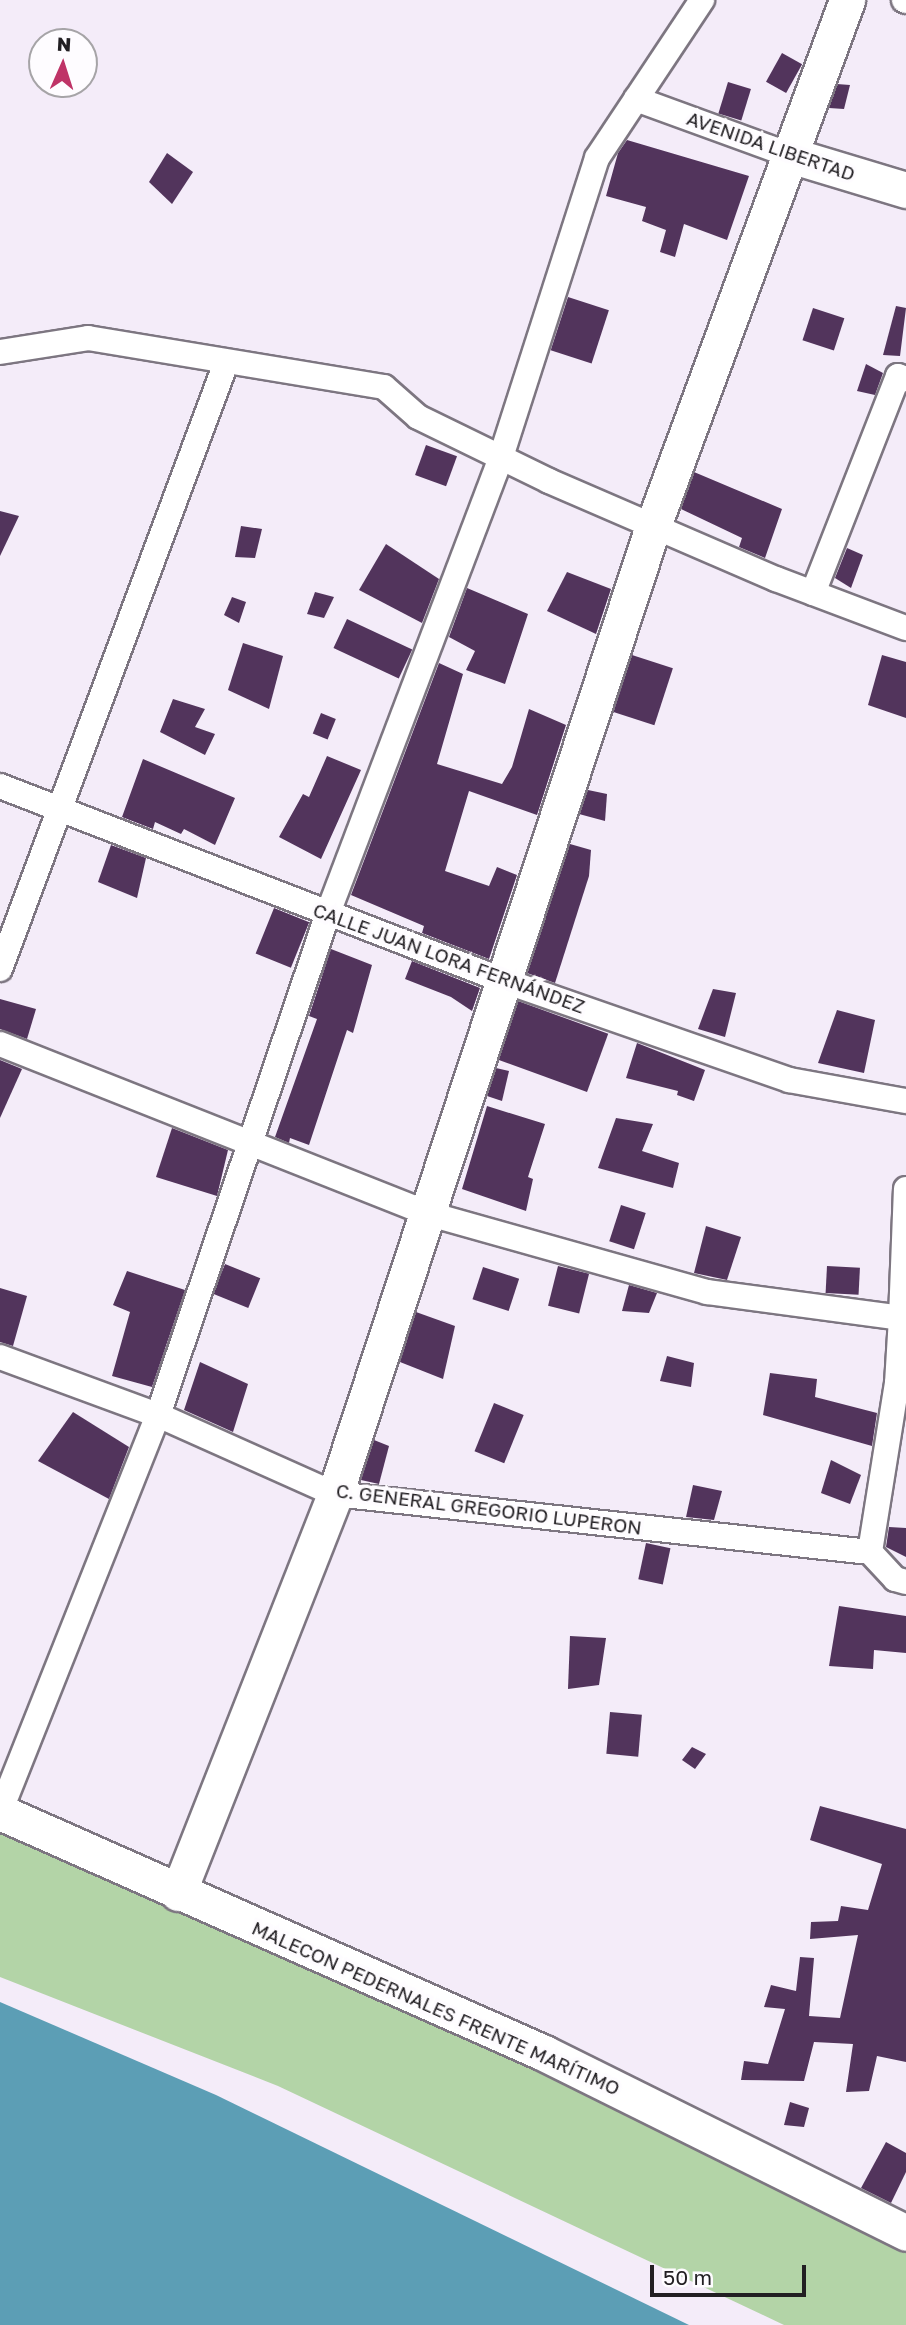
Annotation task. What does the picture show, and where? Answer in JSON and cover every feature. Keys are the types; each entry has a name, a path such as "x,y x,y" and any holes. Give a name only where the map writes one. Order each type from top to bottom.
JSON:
{"main road":[{"path":"178,1893 335,1494 653,526 847,0"},
{"name":"AVENIDA LIBERTAD","path":"790,155 906,190"},
{"name":"MALECON PEDERNALES FRENTE MARÍTIMO","path":"0,1812 544,2053 906,2232"}],"street":[{"path":"0,1812 158,1415 328,913 501,457 597,158 702,0"},
{"name":"AVENIDA LIBERTAD","path":"636,99 790,155"},
{"path":"0,352 88,338 226,363 384,387 418,417 501,457 653,526 813,593 906,628"},
{"path":"0,969 226,363"},
{"path":"813,593 898,376 906,379"},
{"name":"CALLE JUAN LORA FERNÁNDEZ","path":"0,786 502,980 789,1080 906,1101"},
{"path":"0,1044 426,1213 707,1292 901,1318"},
{"path":"906,1189 897,1383 870,1552 895,1579 906,1582"},
{"name":"C. GENERAL GREGORIO LUPERON","path":"0,1357 158,1415 335,1494 870,1552"}],"green space":[{"path":"0,1816 906,2233 906,2325 784,2325 278,2086 0,1977"}],"water":[{"path":"0,2002 216,2095 689,2325 0,2325"}],"building":[{"path":"782,53 802,64 786,93 766,82"},
{"path":"728,82 751,89 741,121 718,114"},
{"path":"837,84 850,85 844,109 829,108"},
{"path":"627,140 749,176 727,240 684,224 675,257 660,252 666,230 642,221 646,207 606,196 618,153"},
{"path":"167,153 193,172 172,204 149,182"},
{"path":"568,297 609,310 592,364 551,350"},
{"path":"896,306 906,308 900,356 883,355"},
{"path":"813,308 844,318 834,351 802,340"},
{"path":"866,364 883,373 875,395 857,391"},
{"path":"426,445 457,456 446,486 415,475"},
{"path":"694,472 782,509 765,558 739,547 742,538 681,509"},
{"path":"0,511 19,516 0,556"},
{"path":"241,526 262,529 255,558 235,557"},
{"path":"386,544 439,579 422,623 359,590"},
{"path":"847,548 863,555 851,588 835,578"},
{"path":"567,572 611,589 596,634 547,611"},
{"path":"467,588 528,614 505,684 466,670 475,651 449,637"},
{"path":"315,592 334,597 324,618 307,614"},
{"path":"232,597 246,602 239,623 224,615"},
{"path":"347,619 412,649 399,678 333,648"},
{"path":"243,643 283,656 269,709 228,690"},
{"path":"632,655 673,668 654,725 613,712"},
{"path":"882,655 906,662 906,718 868,705"},
{"path":"439,663 463,674 437,764 502,784 512,767 529,709 566,725 537,815 469,791 445,871 489,886 497,867 517,875 489,959 422,933 424,926 351,895"},
{"path":"173,699 205,709 195,727 215,734 205,755 160,732"},
{"path":"321,713 336,719 328,739 313,733"},
{"path":"327,756 361,770 321,859 279,837 303,794 309,797"},
{"path":"143,759 235,798 215,845 184,829 181,834 155,822 153,829 122,817"},
{"path":"588,790 607,794 605,821 579,814"},
{"path":"570,844 591,850 589,876 555,983 527,973"},
{"path":"111,845 146,858 137,898 98,882"},
{"path":"274,908 309,922 291,968 256,953"},
{"path":"331,949 372,965 353,1033 347,1030 309,1145 290,1138 289,1143 275,1137 317,1019 309,1016"},
{"path":"412,961 480,988 472,1011 451,997 405,979"},
{"path":"713,989 736,993 725,1037 698,1029"},
{"path":"0,999 36,1009 27,1039 0,1029"},
{"path":"518,1001 608,1034 587,1092 497,1059"},
{"path":"837,1010 875,1020 864,1073 818,1063"},
{"path":"637,1043 705,1070 694,1101 677,1095 678,1091 626,1078"},
{"path":"0,1060 22,1069 0,1118"},
{"path":"496,1068 509,1071 502,1101 487,1096"},
{"path":"487,1106 545,1124 528,1177 533,1179 526,1211 462,1189"},
{"path":"616,1118 653,1124 642,1151 679,1163 673,1188 598,1168"},
{"path":"172,1128 228,1150 217,1196 156,1177"},
{"path":"621,1205 646,1213 634,1249 609,1241"},
{"path":"706,1226 741,1237 727,1280 694,1273"},
{"path":"225,1264 260,1278 248,1308 213,1294"},
{"path":"558,1266 589,1274 579,1314 548,1306"},
{"path":"827,1266 860,1268 859,1295 826,1293"},
{"path":"483,1267 519,1279 509,1311 472,1299"},
{"path":"127,1271 185,1290 152,1387 112,1376 130,1312 113,1305"},
{"path":"629,1285 657,1293 649,1313 622,1311"},
{"path":"0,1288 27,1296 13,1346 0,1342"},
{"path":"416,1312 455,1326 443,1379 400,1362"},
{"path":"667,1356 694,1363 691,1387 660,1381"},
{"path":"200,1362 248,1384 233,1432 184,1410"},
{"path":"770,1373 817,1379 815,1397 877,1413 872,1446 763,1415"},
{"path":"494,1403 524,1415 504,1463 475,1451"},
{"path":"73,1412 129,1447 109,1499 38,1461"},
{"path":"374,1440 389,1446 379,1484 361,1480"},
{"path":"831,1460 861,1475 850,1504 821,1493"},
{"path":"693,1485 722,1491 714,1520 686,1517"},
{"path":"889,1527 906,1528 906,1557 886,1547"},
{"path":"646,1543 670,1548 663,1584 638,1579"},
{"path":"839,1606 906,1616 906,1653 874,1650 873,1669 829,1666"},
{"path":"570,1636 606,1638 599,1685 568,1689"},
{"path":"610,1712 642,1715 638,1757 606,1754"},
{"path":"692,1747 706,1754 695,1769 682,1760"},
{"path":"820,1806 906,1829 906,2062 877,2056 869,2091 846,2092 853,2044 814,2042 804,2081 741,2080 744,2061 768,2064 785,2009 764,2007 771,1985 796,1991 800,1957 814,1958 809,2016 840,2018 858,1935 810,1939 811,1922 838,1921 841,1906 868,1910 882,1864 810,1840"},
{"path":"790,2102 809,2108 804,2127 784,2125"},
{"path":"886,2142 906,2153 906,2172 891,2203 861,2188"}]}
